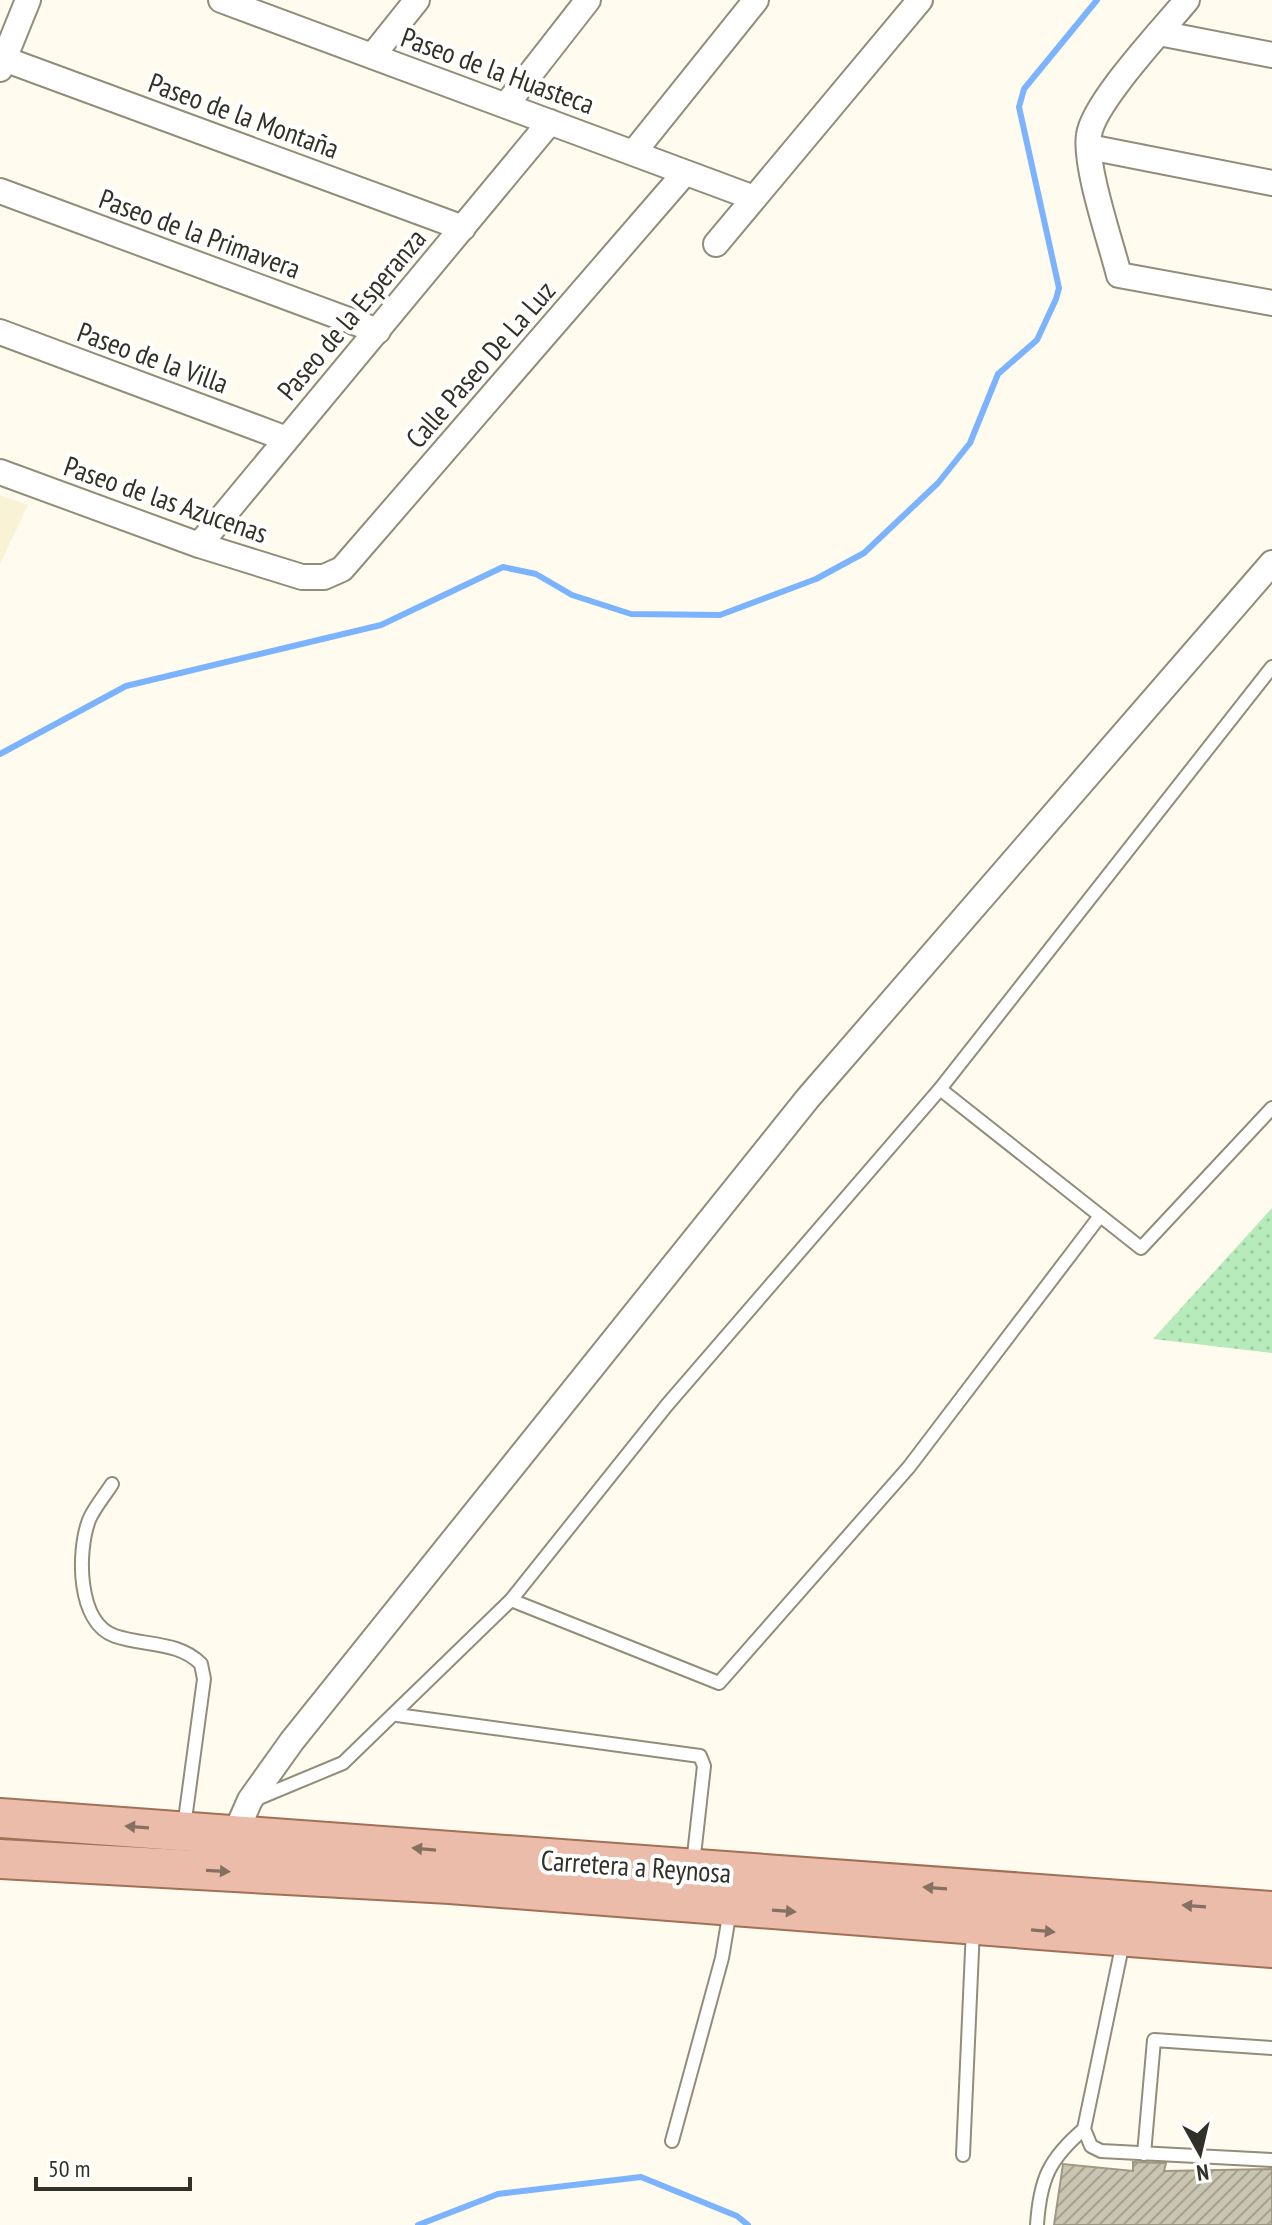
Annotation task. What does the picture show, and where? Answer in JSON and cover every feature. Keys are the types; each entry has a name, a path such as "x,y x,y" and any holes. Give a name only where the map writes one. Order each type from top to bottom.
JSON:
{"main road":[{"name":"Carretera a Reynosa","path":"0,1818 184,1830 243,1817 692,1871 1256,1910"},
{"name":"Carretera a Reynosa","path":"0,1859 450,1884 1124,1939 1272,1948"},
{"path":"450,1884 474,1875 659,1886 692,1871"},
{"path":"1256,1910 1258,1926 1272,1929"}],"street":[{"path":"2,64 28,0"},
{"name":"Paseo de la Huasteca","path":"221,0 258,6 373,55 754,198"},
{"path":"373,55 417,0"},
{"path":"506,105 588,0"},
{"path":"634,152 756,0"},
{"path":"716,244 920,0"},
{"path":"1187,0 1103,105 1089,133 1089,147 1119,275 1272,303"},
{"path":"1159,33 1272,55"},
{"name":"Paseo de la Montaña","path":"2,64 463,228"},
{"name":"Paseo de la Esperanza","path":"199,545 284,438 378,331 550,122"},
{"path":"1089,147 1272,183"},
{"name":"Calle Paseo De La Luz","path":"313,578 333,575 342,569 684,174"},
{"name":"Paseo de la Primavera","path":"0,191 378,331"},
{"name":"Paseo de la Villa","path":"0,332 284,438"},
{"name":"Paseo de las Azucenas","path":"0,472 199,545 313,578"},
{"path":"243,1817 302,1728 808,1098 1272,563"}],"lane":[{"path":"243,1817 335,1769 397,1715 511,1600 667,1405 940,1089 1272,667"},
{"path":"940,1089 1141,1248 1272,1108"},
{"path":"511,1600 719,1683 909,1467 1100,1216"},
{"path":"112,1484 89,1520 83,1555 90,1614 99,1627 113,1636 193,1656 201,1664 204,1679 184,1830"},
{"path":"397,1715 700,1756 704,1766 692,1871"},
{"path":"672,2141 722,1958 731,1907"},
{"path":"963,2155 973,1925"},
{"path":"1124,1939 1084,2129 1091,2146 1101,2151 1272,2160"},
{"path":"1144,2154 1154,2040 1272,2048"},
{"path":"1037,2225 1040,2189 1058,2151 1084,2129"}],"shaded area":[{"path":"0,495 28,505 0,564"}],"green space":[{"path":"1272,1208 1272,1353 1153,1339"}],"building":[{"path":"1133,2162 1166,2163 1164,2171 1272,2169 1272,2225 1054,2225 1063,2164 1133,2171"}],"waterway":[{"path":"0,754 126,686 381,625 503,567 536,574 572,595 631,614 720,615 816,579 864,553 938,483 970,443 998,374 1037,340 1056,299 1059,288 1019,107 1024,89 1097,0"},
{"path":"418,2225 498,2194 641,2177 737,2216 748,2225"}]}
